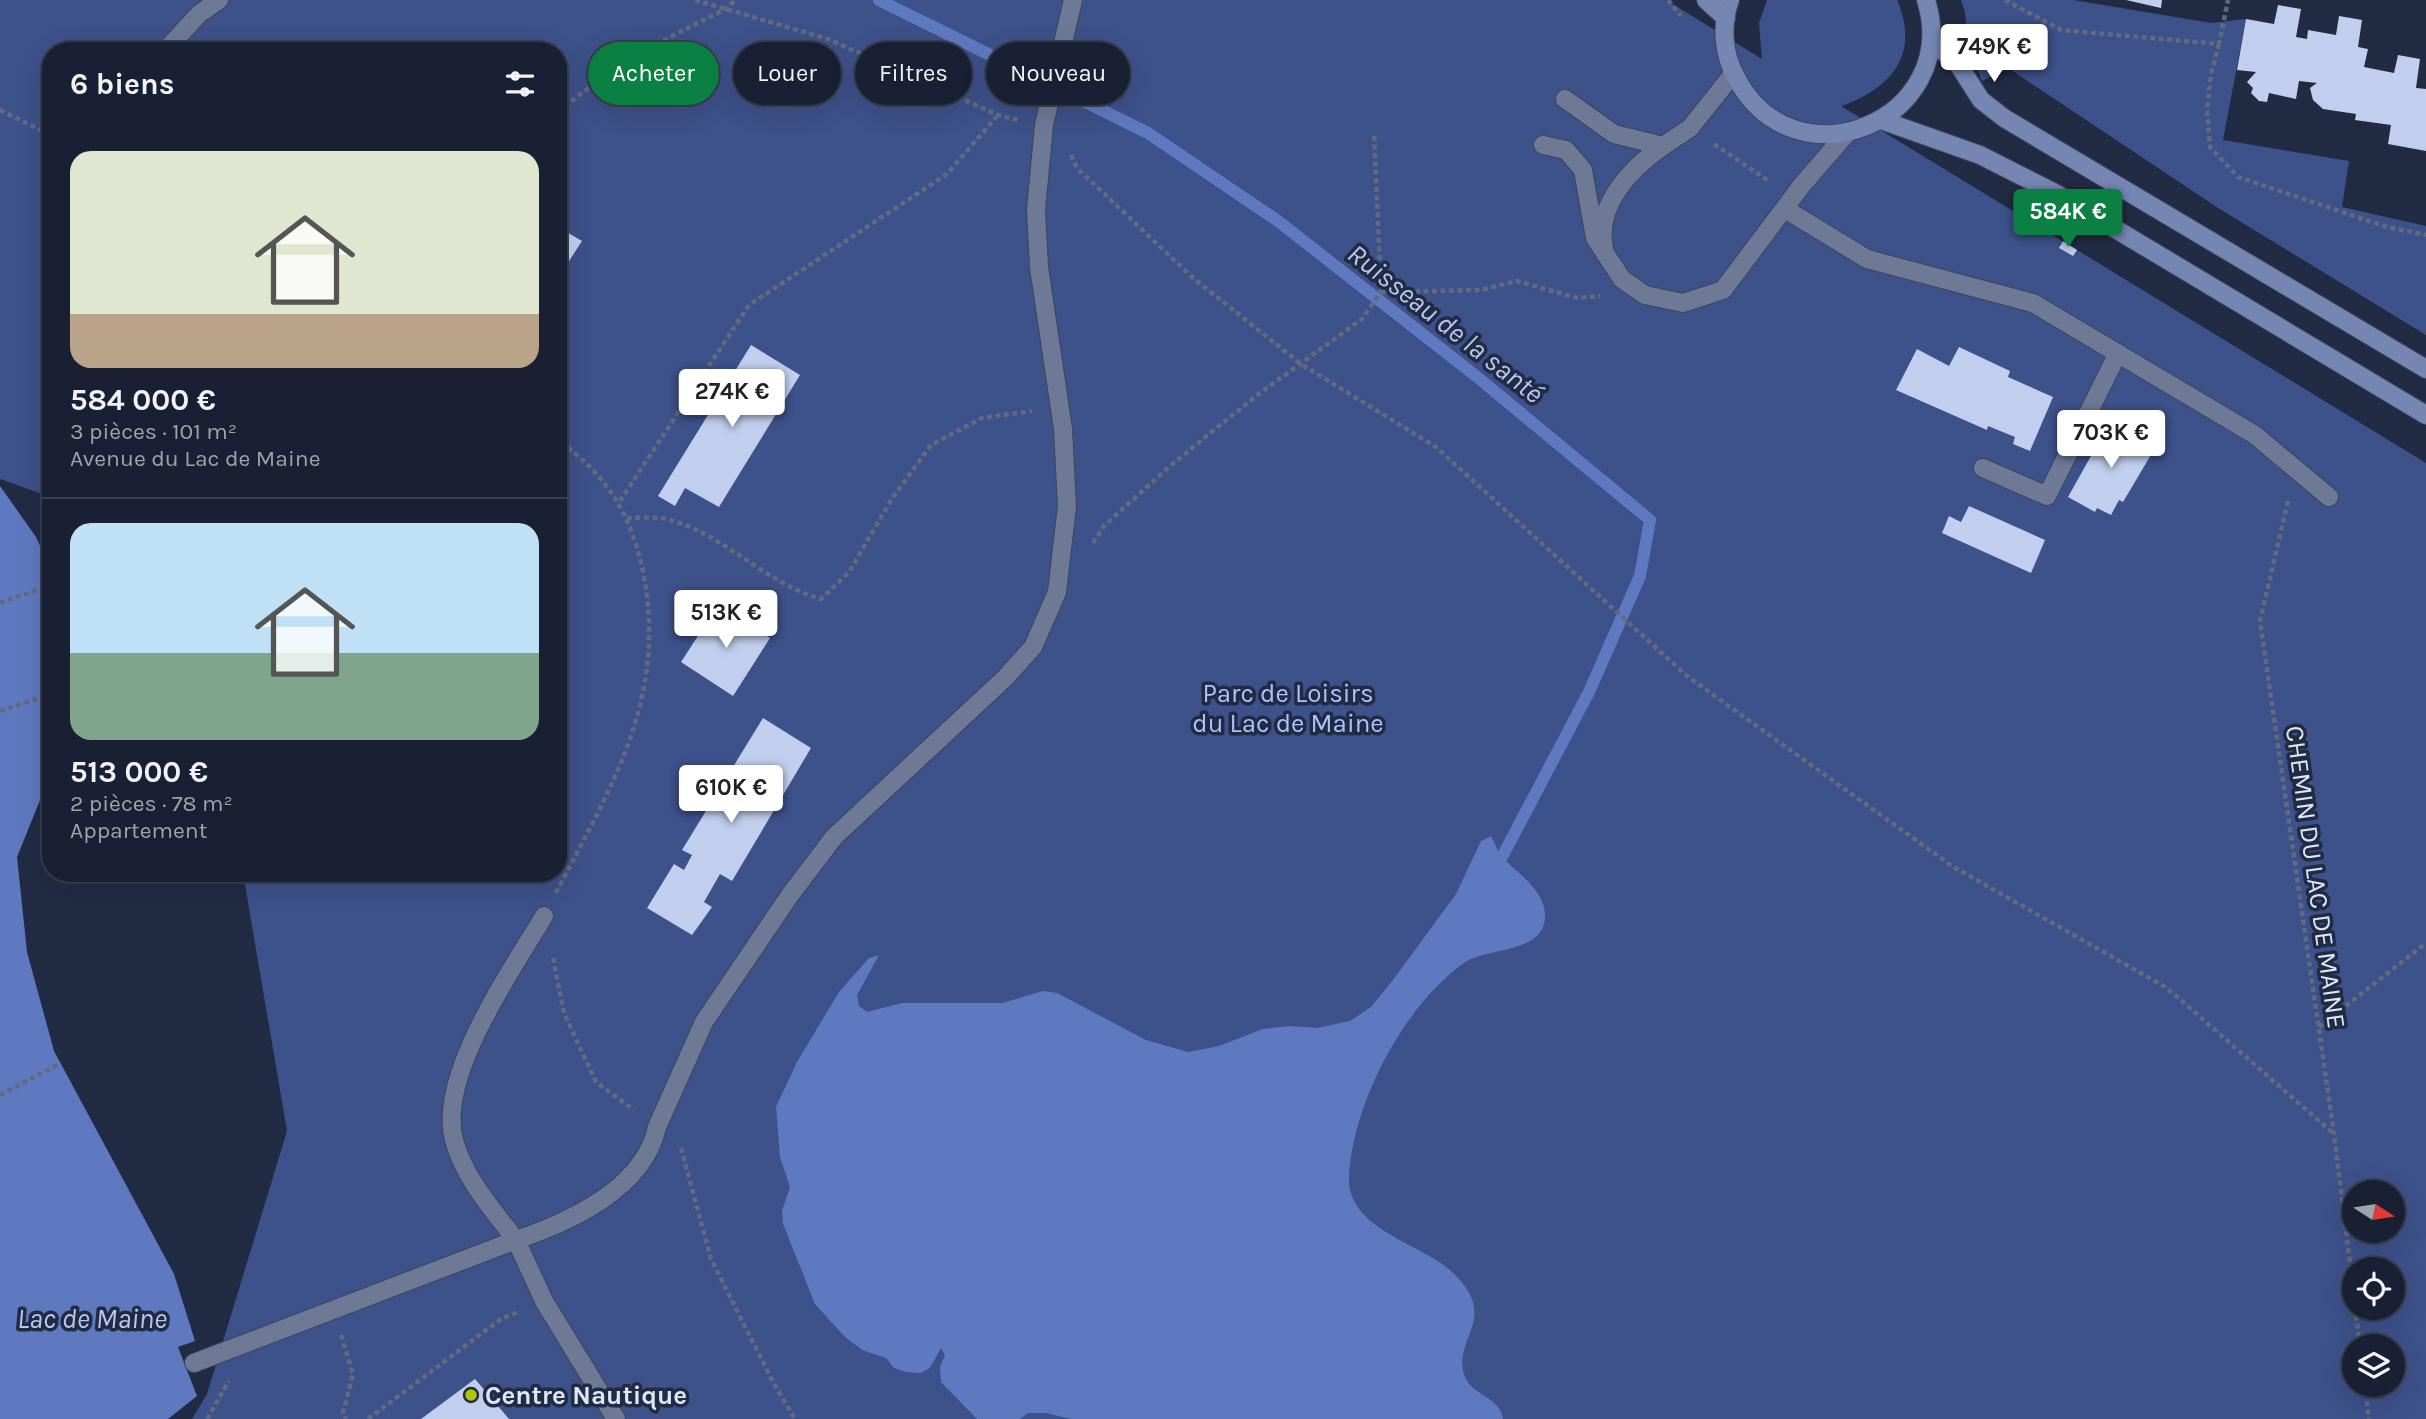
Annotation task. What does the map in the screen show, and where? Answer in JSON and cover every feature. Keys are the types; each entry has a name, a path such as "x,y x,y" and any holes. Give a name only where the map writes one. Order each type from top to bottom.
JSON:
{"street":[{"path":"1706,0 1726,18"},
{"path":"1730,0 1725,45 1733,74 1753,102 1780,123 1812,134 1847,133 1881,120 1900,105 1916,86 1926,64 1931,41 1926,0"},
{"path":"1931,41 1958,64 1981,100 2004,118 2426,369"},
{"path":"1881,120 1980,155 2057,194 2426,415"}],"lane":[{"path":"173,42 199,14 219,0"},
{"path":"194,1363 557,1226 592,1206 625,1180 654,1145 657,1127 704,1022 744,958 835,836 977,705 1033,647 1057,592 1066,506 1060,407 1039,267 1036,211 1044,125 1073,0"},
{"path":"1605,253 1602,237 1608,211 1620,184 1637,163 1690,128 1733,74"},
{"path":"1565,99 1614,134 1663,146"},
{"path":"1543,145 1566,150 1583,170 1595,238 1622,279 1645,295 1683,303 1723,290 1847,133"},
{"path":"1785,209 1867,259 2033,303 2255,435 2329,497"},
{"path":"1983,468 2047,496 2118,353"},
{"path":"544,916 475,1036 460,1076 453,1109 453,1139 465,1167 516,1240 544,1301 616,1419"}],"path":[{"path":"695,0 828,39 998,115 1044,125 1062,136 1077,168 1192,278 1301,364 1436,447 1687,676 1952,866 2167,988 2334,1134"},
{"path":"567,104 600,77 660,40 728,8 735,0"},
{"path":"2005,0 2061,30 2219,44"},
{"path":"2228,0 2207,110 2210,146 2238,177 2387,227 2426,235"},
{"path":"0,110 42,131"},
{"path":"620,501 748,305 947,174 998,115"},
{"path":"1089,548 1105,525 1170,466 1362,319 1381,292 1374,133"},
{"path":"1704,138 1778,187"},
{"path":"1381,292 1481,290 1517,281 1577,298 1598,298 1622,279"},
{"path":"627,518 664,518 693,528 792,591 821,599 849,572 893,498 931,445 982,418 1060,407"},
{"path":"567,447 590,466 620,501 636,538 649,611 648,676 626,754 567,871"},
{"name":"CHEMIN DU LAC DE MAINE","path":"2295,468 2260,621 2349,1257"},
{"path":"0,603 42,588"},
{"path":"0,711 42,697"},
{"path":"561,882 544,916 564,1013 596,1082 657,1127 677,1133 712,1259 773,1382 795,1419"},
{"path":"2319,1028 2426,943"},
{"path":"0,1095 59,1064"},
{"path":"334,1310 353,1374 343,1413 346,1419"},
{"path":"368,1419 501,1319"},
{"path":"2366,1397 2369,1419"}],"green space":[{"name":"Parc de Loisirs du Lac de Maine","path":"0,0 1666,0 1762,59 1759,23 1767,0 1897,0 1905,37 1903,53 1896,67 1874,90 1841,106 2426,463 2426,1419 192,1419 207,1394 287,1131 245,882 567,882 567,42 42,42 42,494 0,479"},
{"path":"1961,0 2073,0 2211,23 2246,19 2223,140 2349,161 2342,207 2426,226 2426,335 2215,206 2008,68 1982,81 1968,46 1965,12"}],"water":[{"name":"Lac de Maine","path":"0,486 36,537 42,550 42,795 17,857 27,952 54,1051 174,1274 195,1341 178,1347 197,1396 168,1419 0,1419"},
{"path":"1491,836 1502,857 1537,892 1544,908 1542,929 1535,938 1525,944 1464,963 1442,981 1421,1004 1402,1030 1371,1088 1360,1118 1349,1176 1351,1194 1360,1210 1372,1222 1439,1262 1466,1288 1473,1302 1474,1315 1464,1349 1464,1374 1472,1387 1496,1405 1503,1419 1071,1419 1046,1413 1028,1413 1020,1419 977,1419 941,1382 940,1367 945,1355 941,1348 930,1368 921,1373 894,1368 886,1358 862,1350 844,1336 815,1304 783,1224 782,1211 790,1187 780,1157 776,1107 797,1062 839,992 869,958 879,955 857,995 859,1006 867,1012 902,1003 1003,1003 1043,991 1057,993 1146,1040 1188,1052 1219,1046 1263,1029 1289,1026 1317,1028 1350,1021 1371,1007 1456,894 1481,841"}],"building":[{"path":"2126,0 2162,0 2161,8"},
{"path":"2278,5 2301,9 2296,37 2307,39 2308,30 2336,35 2339,16 2362,20 2358,47 2368,49 2364,67 2394,73 2398,55 2420,59 2416,88 2426,89 2426,151 2388,144 2391,125 2355,120 2356,114 2323,109 2313,100 2310,88 2317,83 2299,81 2296,99 2269,93 2267,102 2259,101 2251,93 2253,88 2247,82 2256,72 2237,70 2246,19 2274,24"},
{"path":"567,232 582,241 567,264"},
{"path":"2063,241 2077,250 2073,256 2059,248"},
{"path":"751,345 800,375 719,507 685,488 675,506 658,496"},
{"path":"1959,347 2010,371 2008,377 2053,397 2030,451 2013,444 2015,437 1988,426 1987,430 1896,390 1917,349 1949,366"},
{"path":"2110,422 2155,448 2123,502 2119,500 2111,515 2097,508 2095,512 2068,497"},
{"path":"1969,506 2045,540 2031,573 1942,533 1949,516 1961,522"},
{"path":"718,605 770,638 733,696 681,662"},
{"path":"763,718 811,748 732,881 720,874 704,902 712,907 692,935 647,908 674,864 684,870 692,855 682,850"},
{"name":"Centre Nautique","path":"475,1379 509,1419 421,1419"}],"waterway":[{"name":"Ruisseau de la santé","path":"879,0 1148,133 1278,221 1476,376 1650,520 1640,576 1589,692 1502,857"}],"place":[{"name":"Centre Nautique","path":"471,1395"}]}
